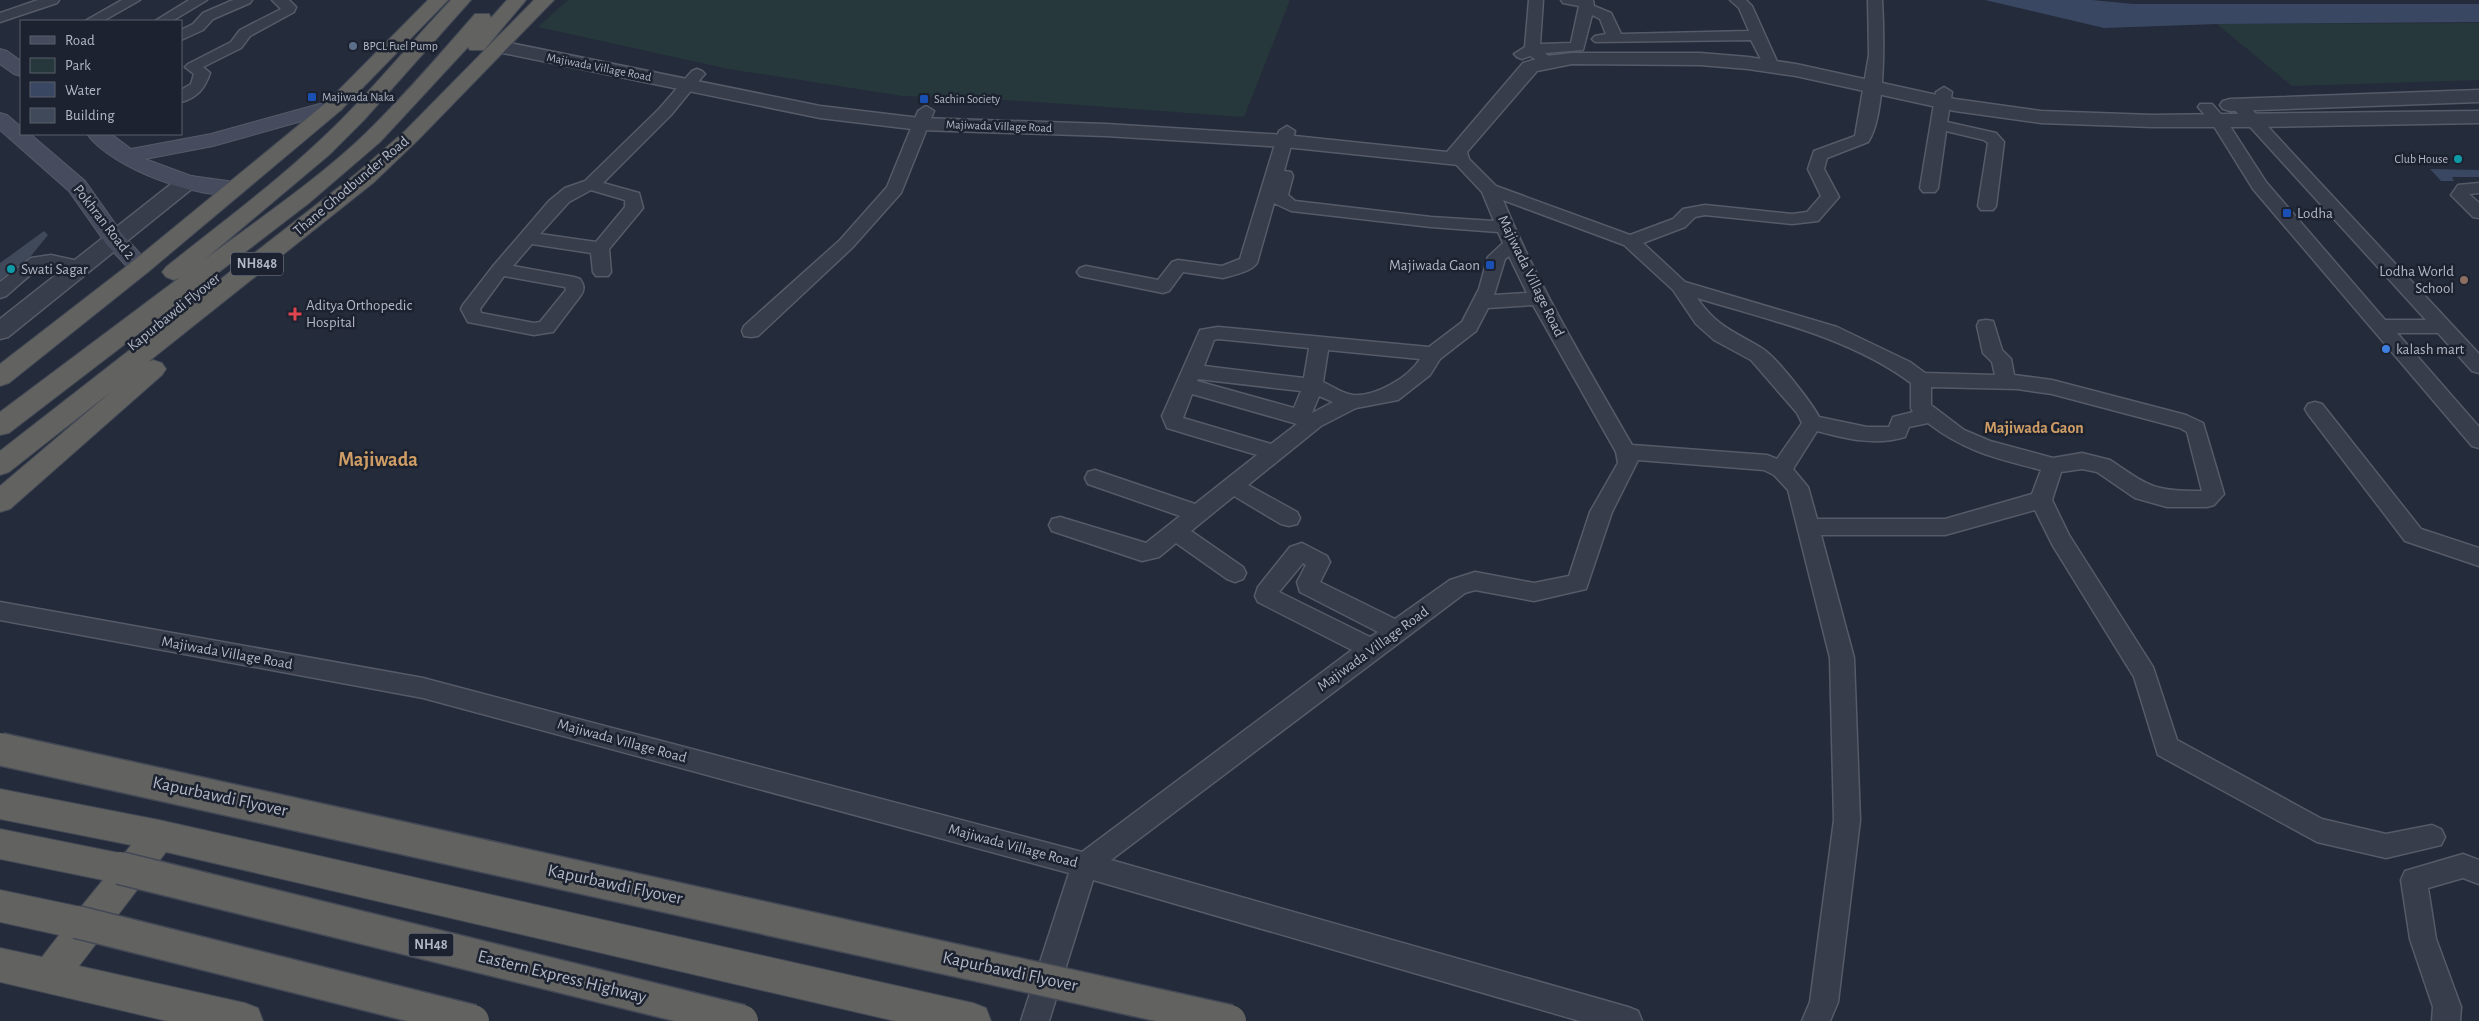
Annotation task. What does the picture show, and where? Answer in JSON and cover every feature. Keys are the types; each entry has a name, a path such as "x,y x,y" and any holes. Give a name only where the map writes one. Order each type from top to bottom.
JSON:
{"highway":[{"path":"0,377 140,267 334,106 439,0"},
{"path":"129,329 148,295 296,174 385,87 462,0"},
{"name":"Kapurbawdi Flyover","path":"0,426 301,198 372,138 421,88 498,0"},
{"name":"Kapurbawdi Flyover","path":"0,455 201,288 308,207 401,128 423,107 517,0"},
{"name":"Thane Ghodbunder Road","path":"0,465 365,178 412,136 545,0"},
{"path":"0,502 127,390 290,260 294,253 288,239"},
{"name":"Kapurbawdi Flyover","path":"0,749 1230,1021"},
{"path":"0,804 159,835 973,1021"},
{"path":"49,976 159,835"},
{"name":"Eastern Express Highway","path":"0,844 120,868 742,1021"},
{"path":"0,906 77,922 473,1021"},
{"path":"0,965 245,1021"}],"main road":[{"path":"0,55 20,69"},
{"path":"127,156 213,140 334,106"},
{"name":"Pokhran Road 2","path":"4,128 78,186 115,240 140,267"},
{"path":"99,135 138,164 187,182 234,188"}],"street":[{"path":"0,18 52,0"},
{"path":"94,20 133,0"},
{"path":"164,20 200,0"},
{"path":"182,35 198,27 208,16 245,0"},
{"path":"182,96 198,86 202,74 193,67 196,64 236,45 245,33 287,12 289,7 279,0"},
{"path":"1458,155 1530,68 1533,55 1536,0"},
{"path":"1533,55 1578,47 1587,2 1568,0"},
{"path":"1737,0 1745,6 1756,30 1756,35 1770,62"},
{"path":"1812,423 1806,409 1758,355 1721,335 1703,320 1679,286 1630,241 1679,223 1689,213 1705,210 1792,219 1812,217 1830,197 1816,169 1820,156 1862,139 1868,116 1877,55 1875,0"},
{"path":"1593,5 1605,44"},
{"path":"1581,32 1605,44 1698,56 1770,62 2041,116 2152,121 2212,113 2239,105 2479,96"},
{"path":"1533,55 1583,58 1605,44 1756,35"},
{"name":"Majiwada Village Road","path":"0,612 423,688 1085,865 1365,653 1458,586 1475,581 1534,592 1578,583 1601,512 1628,463 1626,452 1540,299 1512,244 1490,190 1458,155 1289,138 1106,130 848,110 820,112 692,79 506,41"},
{"path":"591,186 665,112 692,79"},
{"path":"1929,188 1944,98"},
{"path":"2239,105 2479,366"},
{"path":"2212,113 2255,122 2479,118"},
{"path":"2212,113 2259,185 2479,441"},
{"path":"751,331 846,244 895,189 923,117"},
{"path":"1940,124 1990,136 1996,142 1987,206"},
{"path":"1289,138 1279,195 1282,201 1290,206 1431,222 1505,227"},
{"path":"1086,272 1163,287 1178,266 1223,272 1248,263 1289,138"},
{"path":"0,331 187,182"},
{"path":"500,269 574,284 575,291 546,327 534,329 475,318 470,309 500,269 560,200 578,187 591,186 633,197 634,208 600,248 602,272"},
{"path":"2479,188 2464,189 2460,195 2479,213"},
{"name":"Majiwada Village Road","path":"1490,190 1541,206 1630,241"},
{"path":"528,238 600,248"},
{"path":"1060,525 1142,552 1151,551 1273,452 1307,419 1351,402 1391,395 1423,370 1433,354 1469,326 1483,302 1497,257 1512,244"},
{"path":"0,292 37,262 45,260 81,267"},
{"path":"1679,286 1830,332 1903,367 1921,380 2006,382 2052,387 2186,422 2196,428 2213,494 2207,499 2167,499 2142,492 2103,465 2082,461 2053,466 1984,447 1957,434 1929,416 1921,408 1921,380"},
{"path":"1483,302 1540,299"},
{"path":"1986,326 1993,353 2001,359 2006,382"},
{"path":"2380,326 2444,327"},
{"path":"1273,452 1174,423 1172,416 1207,336 1218,333 1433,354"},
{"path":"1307,419 1318,350"},
{"path":"1189,378 1313,386 1351,402"},
{"path":"1189,378 1307,419"},
{"path":"2315,409 2413,535 2479,558"},
{"path":"1812,423 1890,435 1898,432 1900,422 1929,416"},
{"path":"1781,470 1812,423"},
{"path":"1626,452 1767,463 1781,470 1798,487 1842,658 1847,820 1824,1002 1816,1021"},
{"path":"2053,466 2041,500 2061,540 2145,674 2167,748 2317,830 2386,846 2432,837"},
{"path":"1095,478 1198,513"},
{"path":"1232,485 1289,518"},
{"path":"1809,527 1945,527 2041,500"},
{"path":"1176,532 1235,573"},
{"path":"1365,653 1347,637 1266,596 1266,593 1298,553 1302,552 1319,562 1308,582 1308,586 1398,631"},
{"path":"1276,610 1365,653"},
{"path":"1347,637 1367,616"},
{"path":"1035,1021 1085,865 1628,1021"},
{"path":"2446,1021 2447,1007 2423,939 2414,880 2463,866 2479,872"}],"green space":[{"path":"568,0 1290,0 1244,117 1024,101 903,96 729,69 538,27"},
{"path":"2479,23 2479,80 2292,86 2217,24"}],"water":[{"path":"1985,0 2092,0 2133,4 2479,4 2479,22 2217,24 2104,28"},
{"path":"2430,169 2479,170 2479,177 2452,177 2454,181 2441,181"}],"building":[{"name":"Swati Sagar","path":"44,231 48,235 31,256 0,280 0,263"}],"place":[{"name":"BPCL Fuel Pump","path":"353,46"},
{"name":"Majiwada Naka","path":"312,97"},
{"name":"Sachin Society","path":"924,99"},
{"name":"Club House","path":"2458,159"},
{"name":"Lodha","path":"2287,213"},
{"name":"Majiwada Gaon","path":"1490,265"},
{"name":"Swati Sagar","path":"11,269"},
{"name":"Lodha World School","path":"2464,280"},
{"name":"Aditya Orthopedic Hospital","path":"295,314"},
{"name":"kalash mart","path":"2386,349"}],"district":[{"name":"Majiwada Gaon","path":"2034,428"},
{"name":"Majiwada","path":"378,460"}]}
